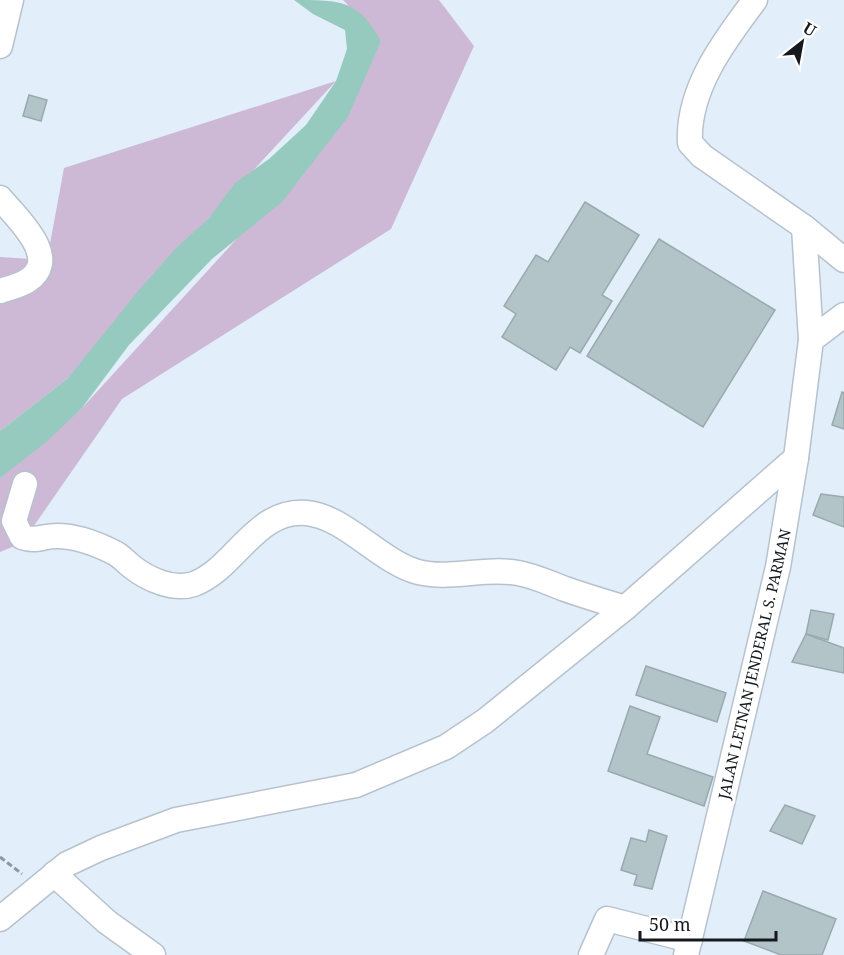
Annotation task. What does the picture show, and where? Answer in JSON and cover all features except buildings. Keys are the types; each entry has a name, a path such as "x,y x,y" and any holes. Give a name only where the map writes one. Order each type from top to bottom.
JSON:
{"street":[{"path":"0,46 11,0"},
{"path":"754,0 702,82 693,104 690,143 702,156 804,227 844,260"},
{"path":"0,198 28,231 38,247 40,257 38,270 28,280 0,291"},
{"name":"JALAN LETNAN JENDERAL S. PARMAN","path":"688,947 778,567 796,458 811,340 804,227"},
{"path":"811,340 844,315"},
{"path":"0,919 67,864 101,848 176,820 356,785 446,747 485,721 626,608 796,458"},
{"path":"25,484 14,520 22,537 31,540 60,536 95,544 116,552 143,576 157,582 192,585 208,576 270,520 306,513 338,526 402,566 417,572 433,574 515,572 540,577 563,588 626,608"},
{"path":"45,880 153,955"},
{"path":"591,955 607,919 688,947"}],"path":[{"path":"0,857 45,880"}],"shaded area":[{"path":"294,0 337,2 347,5 364,17 381,41 348,117 282,202 212,259 129,345 82,408 45,443 0,478 0,431 68,378 138,291 175,249 209,218 235,183 269,159 306,125 336,81 347,49 345,30 313,14"},
{"path":"343,0 439,0 474,46 391,229 122,399 22,543 0,552 0,478 82,408 243,232 381,41"},
{"path":"336,81 209,218 68,378 0,431 0,257 47,260 64,168"}]}
